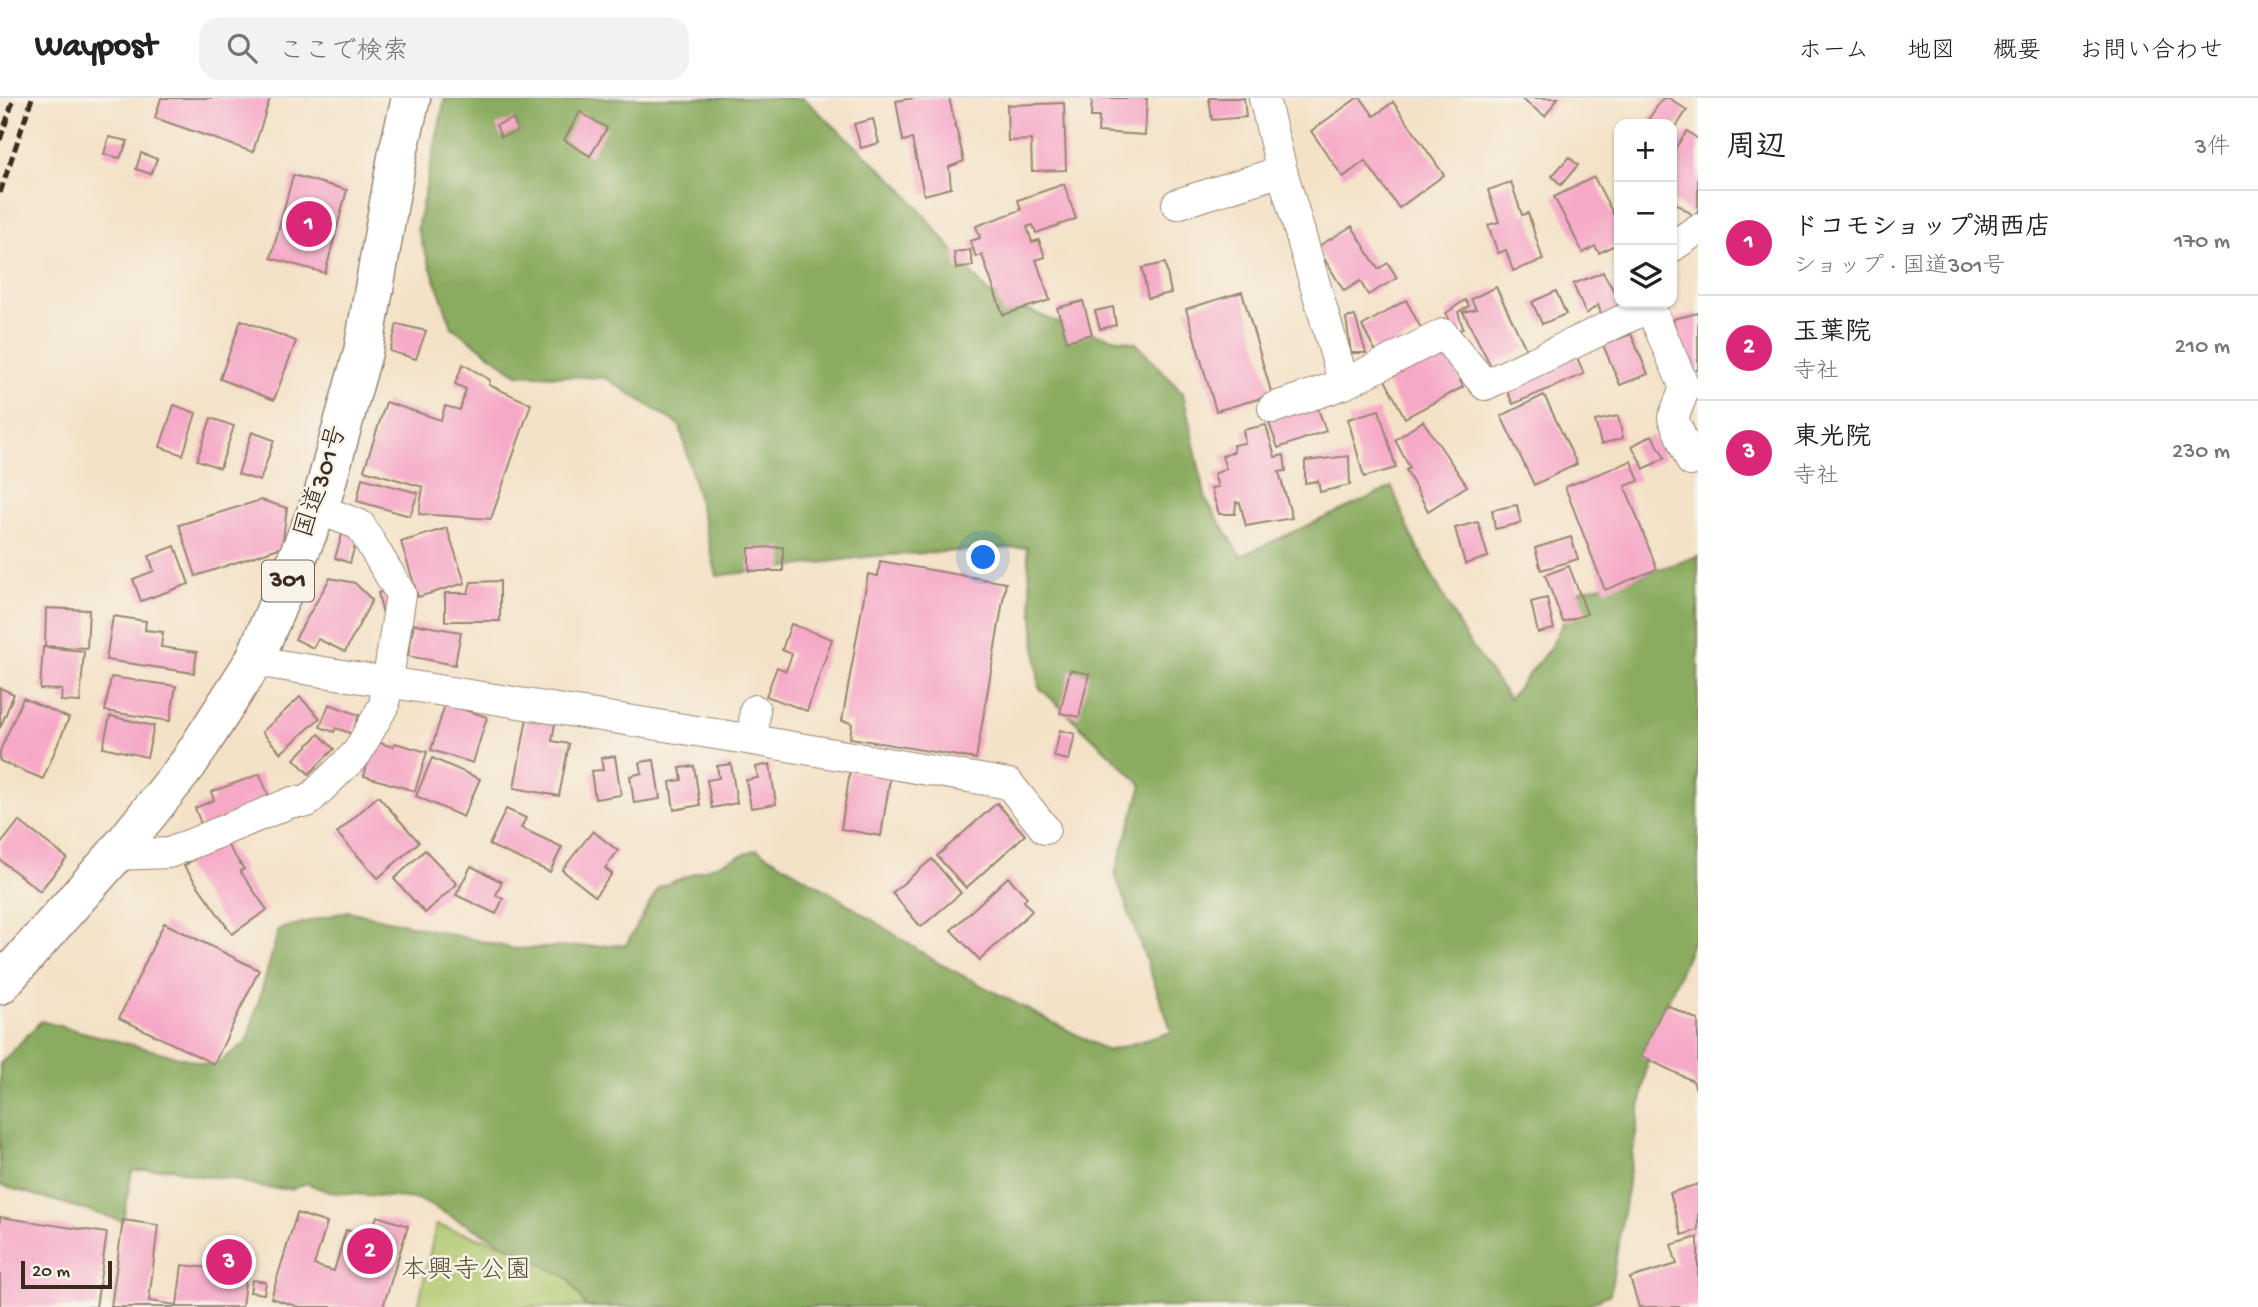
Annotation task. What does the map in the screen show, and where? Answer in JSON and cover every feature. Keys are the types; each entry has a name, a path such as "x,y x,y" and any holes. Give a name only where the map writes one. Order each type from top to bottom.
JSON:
{"highway":[{"name":"国道301号","path":"0,985 115,855 188,764 254,660 318,509 363,352 397,157 411,98"}],"street":[{"path":"1264,98 1282,171 1345,383"},
{"path":"1177,204 1282,171"},
{"path":"1675,245 1698,229"},
{"path":"1273,408 1345,383 1443,334 1485,384 1645,308"},
{"path":"1652,308 1685,388 1673,418 1691,461"},
{"path":"115,855 169,853 292,802 307,802 357,753 384,705 401,594 360,525 318,509"},
{"path":"254,660 753,740 1009,785 1045,829"},
{"path":"753,740 755,710"}],"green space":[{"path":"445,98 803,98 900,186 987,292 1073,329 1136,343 1183,393 1206,500 1241,556 1392,487 1412,537 1464,635 1509,699 1550,648 1580,590 1634,578 1698,556 1698,928 1650,1045 1610,1294 1583,1307 586,1307 568,1278 418,1199 329,1192 306,1183 293,1189 265,1188 230,1178 198,1176 172,1168 132,1171 123,1221 0,1185 0,1064 41,1021 213,1066 247,1042 279,929 348,911 515,949 626,945 659,887 757,849 831,893 938,963 1108,1051 1172,1032 1115,874 1142,785 1039,687 1027,547 873,556 717,576 680,426 606,378 517,374 452,327 417,229"},
{"name":"本興寺公園","path":"436,1225 718,1307 418,1307"}],"building":[{"path":"161,98 270,98 253,152 155,118"},
{"path":"949,98 964,161 949,167 951,188 924,195 912,139 903,141 896,101"},
{"path":"1092,98 1147,98 1145,135 1098,132 1099,117 1091,117"},
{"path":"1209,98 1244,98 1246,117 1212,120"},
{"path":"1357,98 1361,98 1374,116 1393,102 1444,175 1399,208 1365,161 1343,177 1311,131"},
{"path":"1520,98 1558,98 1545,116"},
{"path":"1663,98 1669,98 1687,110 1677,125 1677,119 1648,119"},
{"path":"1064,103 1066,170 1032,171 1031,140 1008,141 1007,105"},
{"path":"580,112 607,128 590,156 564,140"},
{"path":"513,119 518,131 501,137 496,125"},
{"path":"873,119 879,143 861,148 854,124"},
{"path":"1687,131 1698,139 1698,211 1694,216 1677,204 1677,146"},
{"path":"109,137 128,141 120,158 104,154"},
{"path":"141,153 157,159 151,174 136,169"},
{"path":"1569,157 1578,165 1561,185 1552,176"},
{"path":"293,175 347,190 325,273 271,258"},
{"path":"1594,177 1614,215 1614,246 1599,253 1595,246 1583,253 1554,197"},
{"path":"1511,182 1522,215 1528,213 1543,260 1513,271 1506,250 1498,253 1488,225 1499,222 1488,190"},
{"path":"1064,184 1076,219 1036,233 1033,225 1027,227 1032,242 1039,240 1045,257 1036,260 1050,300 1003,315 982,255 976,257 970,241 980,238 976,226 1021,210 1018,200"},
{"path":"1352,226 1378,269 1388,263 1397,278 1368,295 1360,281 1344,291 1317,247"},
{"path":"970,250 973,266 956,269 954,252"},
{"path":"1165,263 1171,293 1148,298 1142,268"},
{"path":"1603,272 1614,290 1614,308 1621,308 1602,317 1598,305 1586,314 1573,284"},
{"path":"1496,287 1526,349 1491,366 1463,312 1476,309 1471,299"},
{"path":"1556,291 1566,314 1542,324 1532,302"},
{"path":"1242,292 1272,395 1216,411 1186,309"},
{"path":"1406,300 1422,330 1377,354 1362,326"},
{"path":"1465,300 1469,306 1458,312 1463,328 1456,333 1446,313"},
{"path":"1083,301 1092,334 1067,341 1057,308"},
{"path":"1113,307 1116,325 1100,329 1095,311"},
{"path":"1698,313 1698,370 1686,373 1673,319"},
{"path":"1355,316 1366,353 1351,353 1346,318"},
{"path":"241,320 296,341 274,400 220,379"},
{"path":"397,324 426,331 416,359 390,351"},
{"path":"1631,334 1648,374 1620,385 1603,345"},
{"path":"1446,349 1463,387 1405,418 1385,380"},
{"path":"1576,355 1584,374 1513,404 1504,385"},
{"path":"463,364 490,380 489,385 531,404 491,519 419,514 423,487 364,470 386,402 441,420 445,406 460,410 466,389 455,384"},
{"path":"1544,395 1577,464 1534,485 1501,416"},
{"path":"1316,403 1326,431 1278,448 1268,420"},
{"path":"174,405 196,413 183,455 160,447"},
{"path":"1379,410 1396,468 1364,477 1348,419"},
{"path":"1618,416 1623,438 1601,444 1595,421"},
{"path":"211,418 234,426 220,468 197,460"},
{"path":"1423,421 1467,486 1428,511 1406,470 1410,468 1395,440"},
{"path":"1266,425 1275,457 1284,455 1286,471 1279,472 1292,518 1246,526 1240,503 1236,502 1235,514 1219,514 1211,488 1218,487 1214,474 1226,469 1222,456 1234,452 1233,445 1245,443 1243,430"},
{"path":"252,432 274,440 260,481 238,474"},
{"path":"1652,435 1665,458 1644,469 1632,446"},
{"path":"1349,456 1350,485 1320,492 1318,481 1305,483 1305,461"},
{"path":"1631,461 1639,481 1625,486 1657,569 1605,590 1565,487"},
{"path":"362,478 418,493 410,516 357,501"},
{"path":"261,500 287,508 282,547 196,576 179,525"},
{"path":"1517,505 1521,523 1495,529 1492,510"},
{"path":"1478,522 1488,557 1465,564 1455,528"},
{"path":"447,528 465,583 418,597 401,542"},
{"path":"343,531 358,535 350,563 335,558"},
{"path":"1571,537 1578,559 1541,570 1535,548"},
{"path":"175,546 189,584 141,601 133,579 154,571 149,556"},
{"path":"783,547 783,571 749,571 749,548"},
{"path":"880,561 1006,583 976,759 850,738 852,723 842,721 868,574 878,576"},
{"path":"1569,566 1587,614 1563,622 1545,575"},
{"path":"330,578 355,583 372,600 345,652 318,639 313,648 295,639"},
{"path":"500,581 500,621 445,621 445,593 468,593 471,582"},
{"path":"389,590 393,609 382,611 378,593"},
{"path":"1547,598 1554,629 1538,633 1531,602"},
{"path":"46,608 89,610 87,648 45,646"},
{"path":"113,616 146,621 145,630 163,632 161,647 197,652 194,673 106,660"},
{"path":"414,624 461,632 455,665 408,656"},
{"path":"791,624 832,639 807,711 766,696 777,667 786,671 792,654 782,650"},
{"path":"43,647 84,651 80,702 61,701 62,690 40,689"},
{"path":"1070,670 1089,674 1079,717 1060,713"},
{"path":"111,677 176,686 170,721 105,711"},
{"path":"0,688 14,694 0,728"},
{"path":"300,697 320,718 281,753 262,732"},
{"path":"23,698 69,718 43,779 0,761 0,751"},
{"path":"329,704 359,715 352,734 336,728 334,732 320,727"},
{"path":"445,704 487,717 473,763 431,750"},
{"path":"110,716 154,726 147,757 103,747"},
{"path":"527,718 555,724 552,741 569,744 559,796 514,788"},
{"path":"1060,730 1075,734 1069,760 1054,757"},
{"path":"319,734 334,749 309,774 294,759"},
{"path":"374,741 393,747 395,743 427,752 415,791 364,776"},
{"path":"615,756 621,795 595,799 591,771 603,770 601,758"},
{"path":"432,758 480,779 463,817 416,796"},
{"path":"654,760 660,799 634,803 630,776 642,773 640,762"},
{"path":"731,764 737,803 712,808 707,780 719,778 717,766"},
{"path":"770,764 776,804 751,808 746,780 758,778 756,767"},
{"path":"694,766 700,805 674,810 670,782 682,780 680,768"},
{"path":"850,771 890,778 881,836 841,829"},
{"path":"260,774 271,802 203,829 195,808 214,800 211,792"},
{"path":"378,796 419,842 378,878 337,833"},
{"path":"997,803 1025,835 966,888 937,856"},
{"path":"506,809 526,818 521,828 562,847 550,872 489,845"},
{"path":"19,821 67,858 40,891 0,860 0,845"},
{"path":"593,831 618,851 605,868 612,874 595,896 562,870"},
{"path":"223,839 244,869 240,871 267,910 232,934 184,866"},
{"path":"425,850 457,884 425,913 394,879"},
{"path":"932,859 961,893 921,927 892,893"},
{"path":"471,866 502,882 496,895 503,899 496,914 456,895"},
{"path":"1008,877 1027,897 1024,901 1032,911 980,960 951,930"},
{"path":"164,923 259,970 214,1064 119,1018"},
{"path":"1665,1004 1698,1020 1698,1095 1693,1081 1641,1056"},
{"path":"1698,1184 1698,1230 1682,1235 1670,1193"},
{"path":"297,1213 327,1223 314,1265 334,1271 346,1230 370,1237 377,1216 408,1226 383,1307 299,1307 271,1298"},
{"path":"0,1217 107,1233 96,1307 0,1307"},
{"path":"123,1220 158,1225 149,1301 177,1305 182,1265 209,1268 211,1254 248,1258 242,1307 111,1307"},
{"path":"1698,1237 1698,1307 1639,1307 1630,1278 1677,1264 1671,1245"},
{"path":"252,1280 266,1282 264,1294 250,1292"}],"railway":[{"path":"0,140 14,98"},
{"path":"0,193 32,98"}],"place":[{"name":"ドコモショップ湖西店","path":"309,224"},
{"name":"玉葉院","path":"370,1251"},
{"name":"東光院","path":"229,1262"}]}
